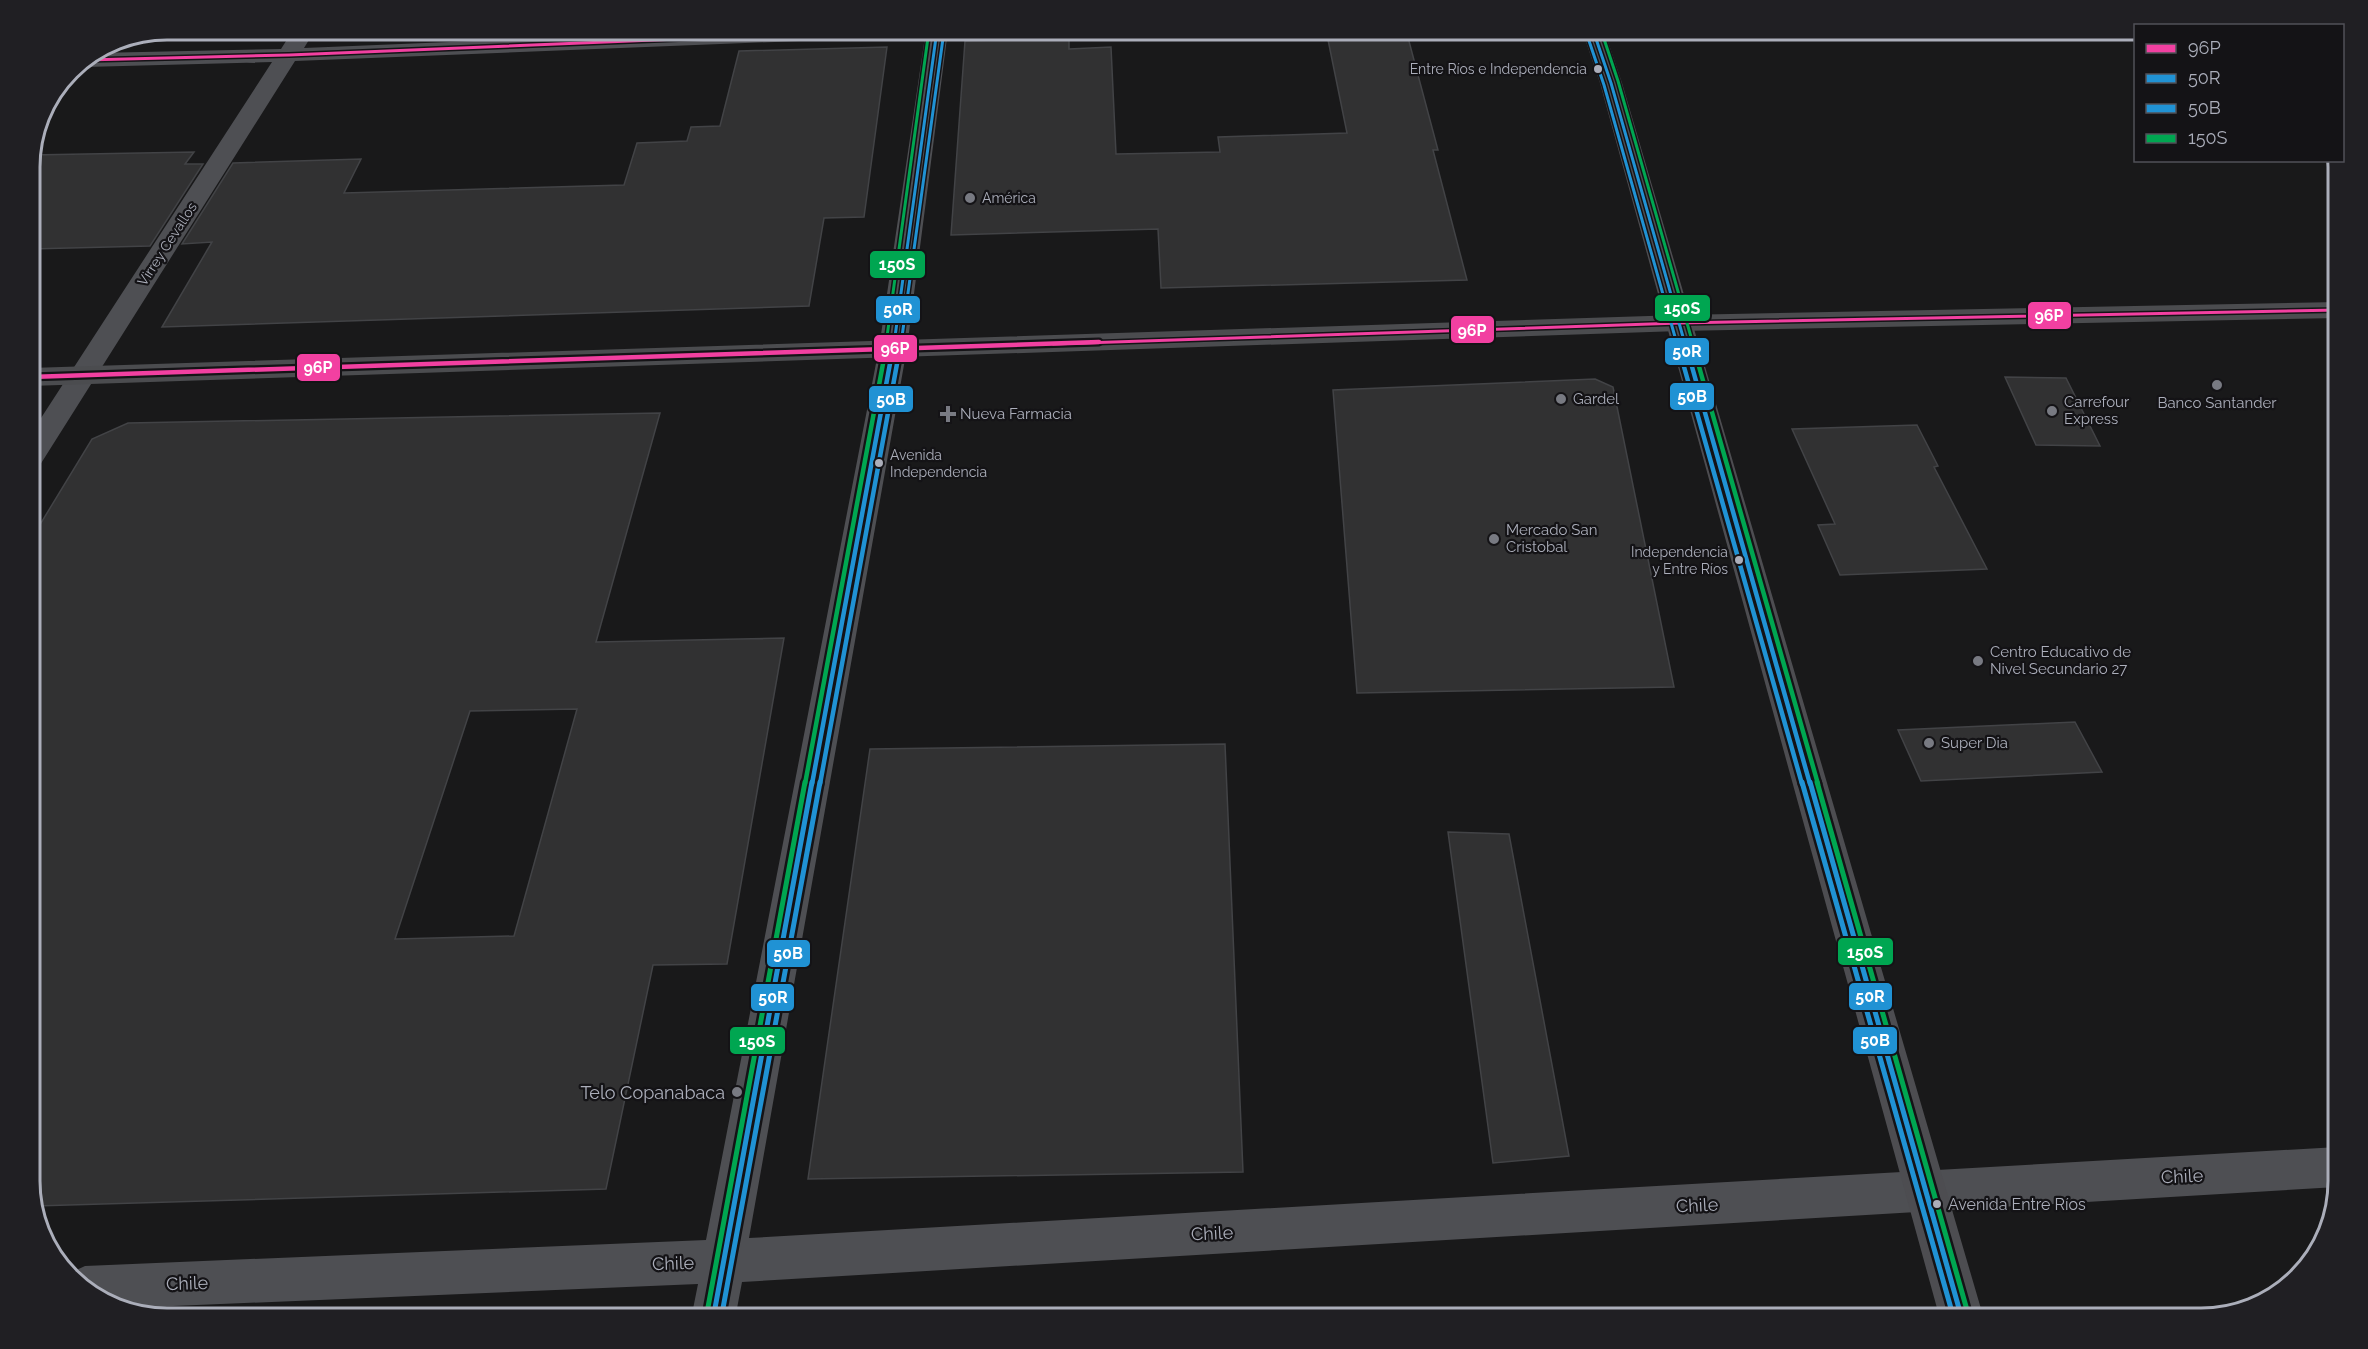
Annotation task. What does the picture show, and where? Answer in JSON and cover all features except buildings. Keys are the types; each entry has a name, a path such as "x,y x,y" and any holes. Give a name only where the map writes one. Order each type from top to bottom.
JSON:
{"main road":[{"path":"1596,40 1611,83 1680,323 1959,1308"},
{"path":"41,377 1680,323 2327,310"}],"street":[{"name":"Virrey Cevallos","path":"41,441 298,40"},
{"path":"100,60 289,55 654,40"},
{"path":"715,1308 893,348 936,40"},
{"name":"Chile","path":"98,1287 723,1261 2328,1168"}],"transit line":[{"name":"96P","path":"100,60 289,55 654,40"},
{"name":"150S","path":"708,1308 886,347 928,40"},
{"name":"50R","path":"715,1308 893,348 936,40"},
{"name":"50B","path":"723,1308 900,349 943,40"},
{"name":"50B","path":"1589,40 1604,85 1951,1308"},
{"name":"50R","path":"1596,40 1611,83 1959,1308"},
{"name":"150S","path":"1604,40 1618,81 1966,1308"},
{"name":"96P","path":"41,377 1680,323 2327,310"}],"place":[{"name":"Entre Ríos e Independencia","path":"1598,69"},
{"name":"América","path":"970,198"},
{"name":"Banco Santander","path":"2217,385"},
{"name":"Gardel","path":"1561,399"},
{"name":"Carrefour Express","path":"2052,411"},
{"name":"Nueva Farmacia","path":"948,414"},
{"name":"Avenida Independencia","path":"879,463"},
{"name":"Mercado San Cristobal","path":"1494,539"},
{"name":"Independencia y Entre Ríos","path":"1739,560"},
{"name":"Centro Educativo de Nivel Secundario 27","path":"1978,661"},
{"name":"Super Dia","path":"1929,743"},
{"name":"Telo Copanabaca","path":"737,1092"},
{"name":"Avenida Entre Ríos","path":"1937,1204"}]}
